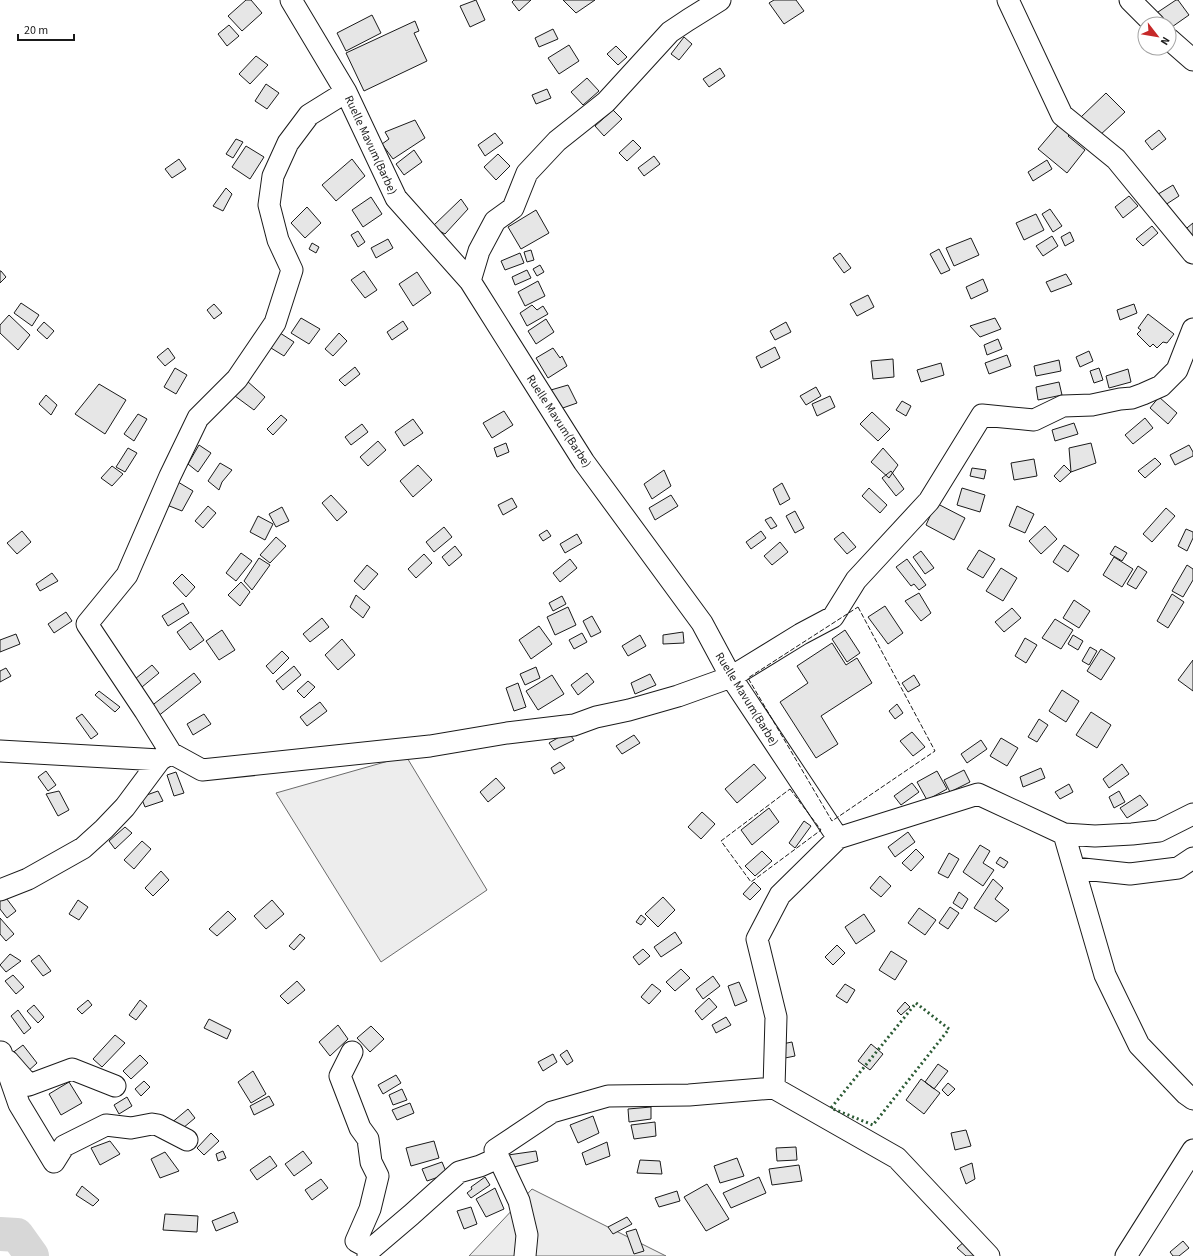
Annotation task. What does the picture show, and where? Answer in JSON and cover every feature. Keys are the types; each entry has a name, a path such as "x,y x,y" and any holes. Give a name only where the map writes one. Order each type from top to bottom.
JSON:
{"street":[{"name":"Ruelle Mavum(Barbe)","path":"291,0 346,92 396,198 470,281 584,462 702,623 730,677 838,838"},
{"path":"470,281 479,251 495,221 514,208 527,173 556,141 606,102 670,32 720,0"},
{"path":"1008,0 1062,115 1116,159 1193,253"},
{"path":"1130,0 1146,16"},
{"path":"1177,46 1193,60"},
{"path":"165,756 87,624 127,575 170,476 198,418 237,379 276,323 292,270 278,240 269,205 273,176 288,143 309,115 346,92"},
{"path":"0,751 165,756 202,770 430,746 506,733 574,725 596,717 629,710 678,696 730,677 801,634 833,617 856,580 929,501 982,415 1034,420 1063,406 1092,405 1132,398 1143,394 1161,386 1177,370 1193,329"},
{"path":"0,890 28,879 83,848 125,807 165,756"},
{"path":"774,1088 776,1017 757,939 780,895 838,838 978,794 1064,834 1095,836 1160,831 1193,814"},
{"path":"1064,834 1105,975 1139,1045 1193,1100"},
{"path":"1074,868 1130,874 1178,868 1193,858"},
{"path":"0,1052 29,1085 72,1069 115,1086"},
{"path":"0,1052 18,1104 54,1162 64,1146 106,1125 131,1128 152,1124 158,1125 187,1140"},
{"path":"352,1052 340,1076 360,1128 368,1139 371,1162 378,1176 370,1209 356,1241 369,1252 459,1172 480,1166 498,1158"},
{"path":"525,1256 527,1235 519,1201 495,1150 552,1112 608,1096 689,1096 774,1088 897,1158 988,1256"},
{"path":"1126,1256 1193,1150"}],"shaded area":[{"path":"406,756 487,890 381,962 276,793"},
{"path":"532,1189 666,1256 469,1256"}],"building":[{"path":"246,0 251,0 262,13 242,31 228,16"},
{"path":"476,0 485,20 470,27 460,6"},
{"path":"514,0 531,0 519,11 512,2"},
{"path":"563,0 595,0 576,13"},
{"path":"774,0 796,0 804,11 784,24 769,3"},
{"path":"1178,0 1189,15 1177,23 1177,16 1156,16 1155,14"},
{"path":"372,15 381,33 346,51 337,33"},
{"path":"415,21 419,31 414,33 427,61 364,91 346,53"},
{"path":"229,25 239,36 227,46 218,34"},
{"path":"553,29 558,39 539,47 535,38"},
{"path":"684,37 692,44 679,60 671,54"},
{"path":"569,45 579,61 559,74 548,58"},
{"path":"616,46 627,57 618,65 607,54"},
{"path":"256,56 268,65 250,84 239,74"},
{"path":"720,68 725,76 709,87 703,79"},
{"path":"587,78 599,91 583,105 571,92"},
{"path":"266,84 279,93 267,109 255,101"},
{"path":"547,89 551,98 536,104 532,95"},
{"path":"1106,93 1125,112 1099,136 1081,117"},
{"path":"613,110 622,119 604,136 595,126"},
{"path":"415,120 425,138 393,159 382,144 389,139 385,132"},
{"path":"1061,122 1072,132 1068,136 1085,150 1067,173 1038,149"},
{"path":"1159,130 1166,139 1152,150 1145,141"},
{"path":"495,133 503,143 485,156 478,145"},
{"path":"236,139 243,142 233,158 226,154"},
{"path":"633,140 641,148 627,161 619,153"},
{"path":"246,146 264,157 250,179 232,167"},
{"path":"414,150 422,162 404,175 396,164"},
{"path":"498,154 510,166 496,180 484,167"},
{"path":"654,156 660,164 644,176 638,168"},
{"path":"179,159 186,169 172,178 165,169"},
{"path":"352,159 365,176 336,201 322,185"},
{"path":"1047,160 1052,169 1033,181 1028,172"},
{"path":"1173,185 1179,196 1162,207 1155,196"},
{"path":"226,188 232,194 223,211 213,206"},
{"path":"1129,196 1138,206 1123,218 1115,207"},
{"path":"371,197 382,214 363,227 352,210"},
{"path":"461,199 468,209 445,234 432,227"},
{"path":"307,207 321,223 305,238 291,223"},
{"path":"1050,209 1062,226 1053,232 1042,214"},
{"path":"536,210 549,233 521,249 508,227"},
{"path":"1036,214 1044,230 1024,240 1016,223"},
{"path":"1193,223 1193,241 1182,232"},
{"path":"1152,226 1158,233 1143,246 1136,239"},
{"path":"358,231 365,242 358,247 351,235"},
{"path":"1070,232 1074,241 1065,246 1061,237"},
{"path":"1052,236 1058,246 1043,256 1036,246"},
{"path":"971,238 979,255 954,266 946,248"},
{"path":"388,239 393,248 376,258 371,248"},
{"path":"312,243 319,247 316,253 309,249"},
{"path":"939,249 950,270 941,274 930,254"},
{"path":"531,250 534,260 527,262 524,252"},
{"path":"520,253 524,263 505,270 501,261"},
{"path":"840,253 851,268 844,273 833,258"},
{"path":"540,265 544,272 537,276 533,269"},
{"path":"527,270 531,278 515,285 512,277"},
{"path":"0,271 6,277 0,283"},
{"path":"364,271 377,290 365,298 351,280"},
{"path":"417,272 431,293 413,306 399,284"},
{"path":"1066,274 1072,284 1051,292 1046,282"},
{"path":"983,279 988,291 971,299 966,287"},
{"path":"538,281 545,296 525,306 518,292"},
{"path":"868,295 874,307 857,316 850,304"},
{"path":"21,303 39,315 32,326 14,313"},
{"path":"214,304 222,313 214,319 207,310"},
{"path":"1134,304 1137,313 1120,320 1117,310"},
{"path":"532,305 537,310 543,306 548,314 527,326 520,313"},
{"path":"1148,314 1174,334 1167,343 1163,342 1157,348 1153,344 1150,347 1137,334 1141,330 1138,328"},
{"path":"9,315 30,335 18,350 0,333 0,325"},
{"path":"301,318 320,329 309,344 291,333"},
{"path":"995,318 1001,329 980,337 970,326"},
{"path":"546,319 554,332 536,344 528,331"},
{"path":"403,321 408,329 392,340 387,332"},
{"path":"44,322 54,331 47,339 37,330"},
{"path":"786,322 791,332 775,340 770,331"},
{"path":"280,333 294,342 284,356 271,348"},
{"path":"339,333 347,341 333,356 325,349"},
{"path":"998,339 1002,349 987,355 984,345"},
{"path":"775,347 780,358 761,368 756,357"},
{"path":"168,348 175,358 165,366 157,357"},
{"path":"553,348 560,358 562,356 567,366 548,378 536,358"},
{"path":"1089,351 1093,361 1080,367 1076,357"},
{"path":"1007,355 1011,366 989,374 985,363"},
{"path":"893,359 894,377 873,379 871,361"},
{"path":"1059,360 1061,371 1036,376 1034,366"},
{"path":"941,363 944,375 921,382 917,370"},
{"path":"355,367 360,374 345,386 339,380"},
{"path":"175,368 187,375 176,394 164,387"},
{"path":"1099,368 1103,380 1094,383 1090,371"},
{"path":"1128,369 1131,382 1109,388 1106,376"},
{"path":"247,381 265,397 254,410 235,396"},
{"path":"1059,382 1062,395 1038,400 1036,387"},
{"path":"99,384 126,400 105,434 75,414"},
{"path":"568,385 577,403 557,410 544,392"},
{"path":"816,387 821,396 806,405 800,396"},
{"path":"46,395 57,405 51,415 39,404"},
{"path":"830,396 835,407 817,416 812,404"},
{"path":"1159,397 1177,413 1168,424 1150,408"},
{"path":"902,401 911,406 906,416 896,410"},
{"path":"504,411 513,425 492,438 483,423"},
{"path":"872,412 890,429 878,441 860,424"},
{"path":"138,414 147,419 134,441 124,434"},
{"path":"281,415 287,420 273,435 267,429"},
{"path":"1145,418 1153,428 1133,444 1125,435"},
{"path":"413,419 423,433 404,446 395,432"},
{"path":"1074,423 1078,434 1055,441 1052,430"},
{"path":"362,424 368,432 351,445 345,437"},
{"path":"378,441 386,450 368,466 360,457"},
{"path":"506,443 509,452 497,457 494,448"},
{"path":"1091,443 1096,463 1071,472 1069,448"},
{"path":"199,445 211,453 198,472 188,464"},
{"path":"1189,445 1193,452 1193,456 1175,465 1170,455"},
{"path":"128,448 137,453 125,472 116,467"},
{"path":"883,448 898,465 889,478 871,462"},
{"path":"1155,458 1161,464 1145,478 1138,471"},
{"path":"1034,459 1037,476 1014,480 1011,463"},
{"path":"220,463 232,470 222,482 219,490 208,481"},
{"path":"418,465 432,480 413,497 400,481"},
{"path":"1064,465 1071,472 1060,482 1054,476"},
{"path":"112,466 123,474 112,486 101,478"},
{"path":"972,468 986,470 984,479 970,476"},
{"path":"664,470 671,486 652,499 644,484"},
{"path":"891,471 904,489 896,496 882,478"},
{"path":"178,482 193,491 182,511 167,505"},
{"path":"782,483 790,499 780,505 773,489"},
{"path":"869,488 887,505 880,513 862,496"},
{"path":"962,488 985,495 980,512 957,505"},
{"path":"331,495 347,512 337,521 322,503"},
{"path":"671,495 678,506 655,520 649,508"},
{"path":"512,498 517,507 503,515 498,505"},
{"path":"936,503 965,518 954,540 926,525"},
{"path":"208,506 216,513 203,528 195,521"},
{"path":"1017,506 1034,514 1025,533 1009,526"},
{"path":"282,507 289,521 276,527 269,514"},
{"path":"1166,508 1175,516 1152,542 1143,534"},
{"path":"795,511 804,528 795,533 786,516"},
{"path":"258,516 273,524 265,540 250,532"},
{"path":"771,517 777,526 771,529 765,520"},
{"path":"1045,526 1057,539 1041,554 1029,541"},
{"path":"444,527 452,537 434,552 426,542"},
{"path":"1186,529 1193,532 1193,538 1187,551 1178,546"},
{"path":"547,530 551,536 543,541 539,535"},
{"path":"22,531 31,542 17,554 7,543"},
{"path":"761,531 766,538 751,549 746,542"},
{"path":"843,532 856,547 847,554 834,539"},
{"path":"577,534 582,543 565,553 560,544"},
{"path":"276,537 286,546 270,563 260,555"},
{"path":"780,542 788,552 772,565 764,556"},
{"path":"1064,545 1079,555 1068,572 1053,562"},
{"path":"455,546 462,555 449,566 442,557"},
{"path":"1115,546 1127,553 1122,561 1110,554"},
{"path":"979,550 995,559 983,578 967,569"},
{"path":"921,551 934,568 925,574 913,557"},
{"path":"241,553 252,561 236,581 226,573"},
{"path":"424,554 432,563 416,578 408,569"},
{"path":"1114,557 1133,569 1122,587 1103,575"},
{"path":"259,558 270,565 252,590 244,581"},
{"path":"570,559 577,568 560,582 553,573"},
{"path":"907,559 926,585 919,590 914,584 911,586 896,567"},
{"path":"367,565 378,574 364,590 354,581"},
{"path":"1187,565 1193,569 1193,580 1183,597 1172,591"},
{"path":"1138,566 1147,572 1136,589 1127,584"},
{"path":"1001,568 1017,578 1003,601 986,591"},
{"path":"52,573 58,581 40,591 36,584"},
{"path":"182,574 195,587 186,597 173,583"},
{"path":"241,582 250,592 240,606 228,595"},
{"path":"919,593 931,613 921,621 905,601"},
{"path":"1172,594 1184,602 1168,628 1157,621"},
{"path":"356,595 370,607 363,618 350,607"},
{"path":"562,596 566,604 553,611 549,603"},
{"path":"1074,600 1090,611 1079,628 1063,618"},
{"path":"183,603 189,613 168,626 162,616"},
{"path":"885,606 903,633 888,644 868,617"},
{"path":"568,607 576,625 555,635 547,617"},
{"path":"1012,608 1021,618 1004,632 995,622"},
{"path":"66,612 72,621 54,633 48,624"},
{"path":"592,616 601,632 591,637 583,621"},
{"path":"322,618 329,627 310,642 303,634"},
{"path":"1055,619 1073,630 1061,649 1042,638"},
{"path":"191,622 204,640 190,650 177,632"},
{"path":"539,626 552,644 531,659 519,640"},
{"path":"222,630 235,650 219,660 206,641"},
{"path":"845,630 860,653 847,662 832,639"},
{"path":"683,632 684,643 663,644 663,635"},
{"path":"582,633 587,642 574,649 569,640"},
{"path":"16,634 20,644 0,652 0,640"},
{"path":"640,635 646,646 628,656 622,646"},
{"path":"1073,635 1083,641 1078,650 1068,644"},
{"path":"1025,638 1037,645 1026,663 1015,656"},
{"path":"342,639 355,655 338,670 325,655"},
{"path":"832,643 846,665 857,658 872,683 821,716 838,744 816,758 780,702 808,683 797,666"},
{"path":"1090,647 1097,651 1089,665 1082,661"},
{"path":"1101,649 1115,658 1101,680 1087,671"},
{"path":"282,651 289,658 273,674 266,666"},
{"path":"1193,660 1193,691 1178,680"},
{"path":"152,665 159,673 142,687 135,679"},
{"path":"294,666 301,675 283,690 276,681"},
{"path":"536,667 540,678 525,685 520,674"},
{"path":"6,668 11,676 0,682 0,671"},
{"path":"194,673 201,682 157,717 150,707"},
{"path":"587,673 594,682 578,695 571,685"},
{"path":"650,674 656,685 635,694 631,683"},
{"path":"552,675 564,694 538,710 526,691"},
{"path":"914,675 920,685 908,692 902,683"},
{"path":"308,681 315,687 304,698 297,691"},
{"path":"518,683 526,707 514,711 506,688"},
{"path":"1062,690 1079,701 1066,722 1049,711"},
{"path":"99,691 120,707 115,712 95,695"},
{"path":"320,702 327,711 307,726 300,717"},
{"path":"897,704 903,713 895,719 889,711"},
{"path":"1091,712 1111,725 1097,748 1076,735"},
{"path":"82,714 98,734 91,739 76,718"},
{"path":"204,714 211,724 193,735 187,724"},
{"path":"1039,719 1048,725 1037,742 1028,737"},
{"path":"568,732 574,740 554,750 549,743"},
{"path":"912,732 925,747 913,756 900,741"},
{"path":"634,735 640,743 622,754 616,746"},
{"path":"1001,738 1018,748 1007,766 990,756"},
{"path":"981,740 987,749 967,763 961,754"},
{"path":"560,762 565,768 554,774 551,768"},
{"path":"754,764 766,778 737,803 725,789"},
{"path":"1122,764 1129,774 1109,788 1103,779"},
{"path":"1041,768 1045,778 1023,787 1020,777"},
{"path":"964,770 970,782 950,792 944,780"},
{"path":"46,771 56,785 48,791 38,777"},
{"path":"937,771 947,789 927,800 917,782"},
{"path":"176,772 184,793 174,796 167,775"},
{"path":"496,778 505,788 488,802 480,792"},
{"path":"912,783 919,792 901,805 894,796"},
{"path":"1069,784 1073,792 1060,799 1055,792"},
{"path":"59,791 69,810 58,816 46,794"},
{"path":"158,791 163,801 145,807 141,797"},
{"path":"1119,791 1125,802 1114,808 1109,797"},
{"path":"1140,795 1148,805 1127,818 1120,808"},
{"path":"769,808 779,822 752,845 741,830"},
{"path":"702,812 715,824 701,839 688,827"},
{"path":"804,821 811,826 795,848 789,843"},
{"path":"125,827 132,833 115,849 109,841"},
{"path":"908,832 915,842 895,857 888,847"},
{"path":"142,841 151,849 134,869 124,860"},
{"path":"980,845 990,851 983,863 994,870 983,886 963,872"},
{"path":"916,849 924,857 911,871 902,863"},
{"path":"762,851 772,861 755,876 745,866"},
{"path":"949,853 959,859 948,878 938,873"},
{"path":"1000,857 1008,862 1004,868 996,863"},
{"path":"161,871 169,880 153,896 145,888"},
{"path":"880,876 891,886 881,897 870,888"},
{"path":"993,879 1003,888 995,899 1009,910 996,922 974,908"},
{"path":"754,882 761,889 750,900 743,894"},
{"path":"959,892 968,899 962,909 953,903"},
{"path":"3,894 16,911 7,918 0,909 0,896"},
{"path":"663,897 675,910 658,927 645,914"},
{"path":"78,900 88,907 79,920 69,914"},
{"path":"272,900 284,914 266,929 254,916"},
{"path":"950,907 959,913 948,929 939,923"},
{"path":"919,908 936,920 925,935 908,923"},
{"path":"228,911 236,919 217,936 209,929"},
{"path":"864,914 875,931 856,944 845,927"},
{"path":"641,915 646,919 641,925 636,922"},
{"path":"0,918 14,934 6,941 0,934"},
{"path":"675,932 682,943 661,957 654,947"},
{"path":"300,934 305,938 294,950 289,946"},
{"path":"837,945 845,953 833,965 825,957"},
{"path":"643,949 650,956 639,965 633,957"},
{"path":"891,951 907,961 895,980 879,970"},
{"path":"10,954 21,961 6,972 0,965"},
{"path":"39,955 51,971 43,976 31,961"},
{"path":"681,969 690,978 675,991 666,982"},
{"path":"13,975 24,987 16,994 5,981"},
{"path":"713,976 720,986 703,999 696,989"},
{"path":"297,981 305,990 288,1004 280,996"},
{"path":"739,982 747,1001 735,1006 728,986"},
{"path":"652,984 661,991 649,1004 641,997"},
{"path":"845,984 855,990 847,1003 836,996"},
{"path":"709,998 717,1007 702,1020 695,1011"},
{"path":"88,1000 92,1005 82,1014 77,1009"},
{"path":"140,1000 147,1006 136,1020 129,1015"},
{"path":"905,1002 910,1007 901,1015 897,1011"},
{"path":"34,1005 44,1017 38,1023 27,1011"},
{"path":"18,1010 31,1028 24,1034 11,1016"},
{"path":"726,1017 731,1025 716,1033 712,1025"},
{"path":"209,1019 231,1030 227,1039 204,1028"},
{"path":"338,1025 348,1039 330,1056 319,1042"},
{"path":"371,1026 384,1039 370,1052 357,1038"},
{"path":"115,1035 125,1043 102,1067 93,1059"},
{"path":"792,1042 795,1056 785,1058 782,1044"},
{"path":"871,1044 883,1054 870,1070 858,1061"},
{"path":"23,1045 37,1063 26,1073 11,1054"},
{"path":"567,1050 573,1061 567,1065 560,1055"},
{"path":"553,1054 557,1062 543,1071 538,1062"},
{"path":"140,1055 148,1063 131,1079 123,1071"},
{"path":"938,1064 948,1071 934,1089 925,1082"},
{"path":"253,1071 266,1094 251,1103 238,1082"},
{"path":"396,1075 401,1083 383,1094 378,1085"},
{"path":"921,1079 940,1093 924,1114 906,1100"},
{"path":"144,1081 150,1087 141,1096 135,1089"},
{"path":"69,1082 82,1103 61,1115 49,1094"},
{"path":"948,1083 955,1089 948,1096 942,1090"},
{"path":"402,1089 407,1100 393,1105 389,1095"},
{"path":"269,1096 274,1105 254,1115 250,1106"},
{"path":"127,1097 132,1106 119,1114 114,1105"},
{"path":"410,1103 414,1113 397,1120 392,1110"},
{"path":"651,1107 651,1119 629,1122 628,1109"},
{"path":"188,1109 195,1118 177,1133 170,1124"},
{"path":"593,1116 599,1133 578,1143 570,1125"},
{"path":"655,1122 656,1136 634,1139 631,1125"},
{"path":"966,1130 971,1146 955,1150 951,1133"},
{"path":"211,1133 219,1141 204,1155 197,1148"},
{"path":"110,1141 120,1154 100,1165 91,1148"},
{"path":"434,1141 439,1158 411,1166 406,1148"},
{"path":"607,1142 610,1156 586,1165 582,1153"},
{"path":"796,1147 797,1160 777,1161 776,1148"},
{"path":"223,1151 226,1158 218,1161 216,1154"},
{"path":"303,1151 312,1163 294,1176 285,1164"},
{"path":"536,1151 538,1161 510,1168 508,1155"},
{"path":"165,1152 179,1171 160,1178 151,1159"},
{"path":"270,1156 277,1166 257,1180 250,1170"},
{"path":"737,1158 744,1176 720,1183 714,1166"},
{"path":"640,1160 660,1161 662,1174 637,1173"},
{"path":"442,1162 447,1174 427,1181 422,1169"},
{"path":"972,1163 975,1179 966,1184 960,1168"},
{"path":"799,1165 802,1181 772,1185 769,1169"},
{"path":"485,1177 490,1185 471,1198 467,1193 472,1189 471,1187"},
{"path":"759,1177 766,1193 731,1208 723,1193"},
{"path":"321,1179 328,1188 312,1200 305,1190"},
{"path":"707,1184 729,1219 706,1231 684,1197"},
{"path":"82,1186 99,1200 93,1206 76,1195"},
{"path":"495,1188 504,1209 486,1217 476,1199"},
{"path":"677,1191 680,1201 659,1207 655,1198"},
{"path":"471,1207 477,1224 464,1229 457,1211"},
{"path":"234,1212 238,1222 216,1231 212,1221"},
{"path":"165,1214 198,1216 197,1232 163,1230"},
{"path":"627,1217 632,1224 613,1234 608,1227"},
{"path":"636,1229 644,1251 634,1254 626,1232"},
{"path":"965,1241 980,1256 966,1256 957,1248"},
{"path":"1183,1241 1189,1248 1179,1256 1173,1256 1170,1252"}],"waterway":[{"path":"0,1234 17,1235 32,1256"}],"hedge":[{"path":"916,1003 949,1029 873,1125 831,1108 916,1003"}],"fence":[{"path":"858,607 935,751 832,821 748,678 858,607"},
{"path":"790,789 821,830 751,882 721,841 790,789"}]}
